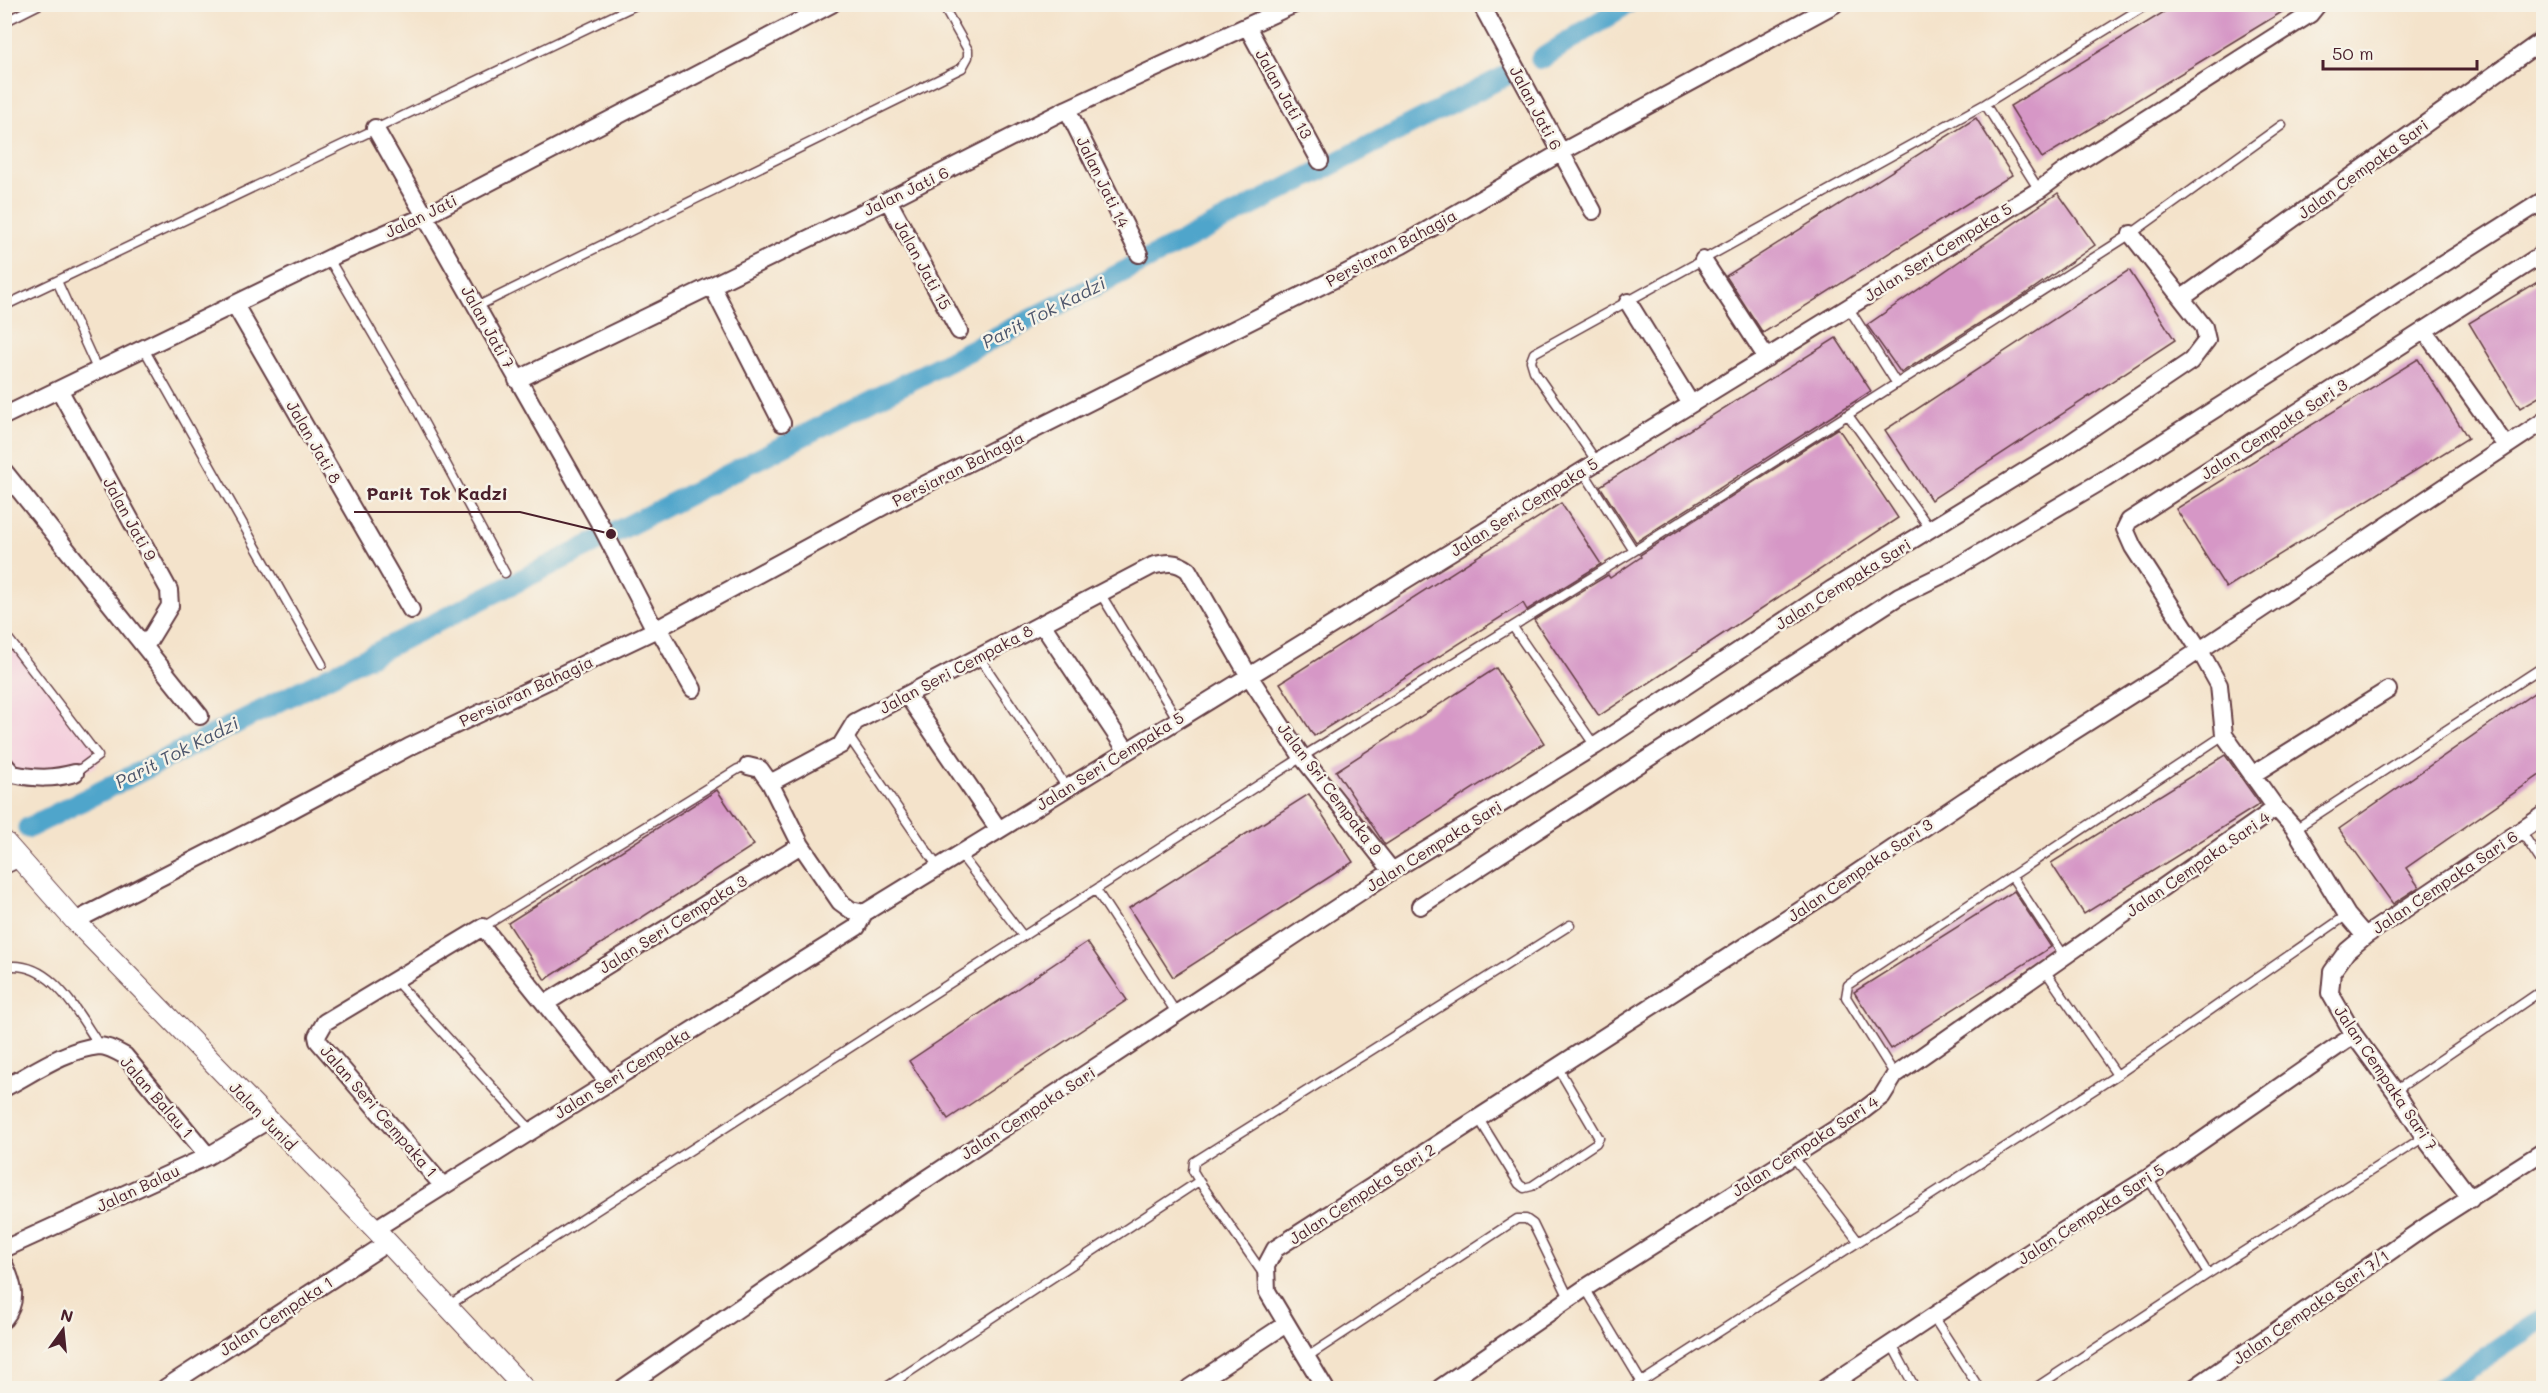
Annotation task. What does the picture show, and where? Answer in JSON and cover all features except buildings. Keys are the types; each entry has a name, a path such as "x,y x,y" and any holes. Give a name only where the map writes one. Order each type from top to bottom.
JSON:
{"street":[{"name":"Jalan Jati","path":"4,416 60,391 329,258 425,216 832,4"},
{"name":"Jalan Jati 6","path":"518,380 1067,110 1248,28 1295,4"},
{"name":"Jalan Jati 6","path":"1481,4 1593,211"},
{"name":"Persiaran Bahagia","path":"75,921 410,747 657,629 906,494 1402,245 1560,153 1835,4"},
{"name":"Jalan Seri Cempaka 5","path":"864,913 2039,190 2066,170 2310,14 2318,4"},
{"name":"Jalan Jati 13","path":"1248,28 1320,161"},
{"name":"Jalan Cempaka Sari","path":"2182,298 2544,39"},
{"name":"Jalan Jati 14","path":"1067,110 1139,255"},
{"name":"Jalan Jati 7","path":"375,128 657,629"},
{"name":"Jalan Jati 15","path":"888,200 959,330"},
{"path":"1420,906 1899,596 1948,572 2105,479 2544,200"},
{"name":"Jalan Cempaka Sari","path":"623,1389 916,1186 1392,871 1595,746 1832,589 2058,451 2192,361 2206,340 2204,327 2131,234"},
{"name":"Jalan Cempaka Sari 3","path":"2199,649 2125,533 2129,521 2544,253"},
{"path":"1703,260 1767,358"},
{"path":"712,286 782,423"},
{"path":"1628,302 1691,404"},
{"name":"Jalan Jati 8","path":"235,305 411,610"},
{"path":"2424,330 2506,446"},
{"name":"Jalan Jati 9","path":"60,391 169,590 170,606 145,647"},
{"name":"Jalan Cempaka Sari 3","path":"1521,1093 2544,422"},
{"path":"4,471 200,716"},
{"name":"Jalan Sri Cempaka 9","path":"1152,566 1168,562 1180,564 1188,570 1250,676 1302,757 1392,871"},
{"name":"Jalan Seri Cempaka 8","path":"771,783 841,745 855,723 1152,566"},
{"path":"1042,624 1126,751"},
{"path":"657,629 693,689"},
{"path":"2199,649 2219,685 2224,735 2276,808 2295,829 2347,915 2365,936"},
{"path":"2252,775 2388,690"},
{"path":"907,695 999,830"},
{"path":"4,764 13,774 31,778 52,779 75,773"},
{"path":"748,766 760,769 771,783 801,845 840,902 851,910 864,913"},
{"name":"Jalan Cempaka Sari 4","path":"1440,1389 1569,1298 1792,1154 1856,1116 1882,1096 1895,1075 2046,972 2276,808"},
{"name":"Jalan Cempaka Sari 6","path":"2347,951 2365,936 2544,815"},
{"name":"Jalan Junid","path":"4,841 13,866 75,921 381,1236 523,1388"},
{"name":"Jalan Seri Cempaka 3","path":"546,1003 801,845"},
{"name":"Jalan Seri Cempaka","path":"381,1236 443,1186 857,927 864,913"},
{"path":"395,980 483,927 608,1081"},
{"name":"Jalan Cempaka Sari 7","path":"2347,951 2332,972 2330,993 2354,1035 2395,1091 2424,1137 2471,1199"},
{"name":"Jalan Seri Cempaka 1","path":"395,980 325,1022 316,1036 443,1186"},
{"name":"Jalan Cempaka Sari 5","path":"1825,1389 2033,1250 2148,1178 2354,1035"},
{"path":"4,1088 68,1056 100,1046"},
{"name":"Jalan Balau 1","path":"100,1046 125,1056 208,1156"},
{"name":"Jalan Cempaka Sari 2","path":"1266,1278 1266,1266 1275,1249 1521,1093"},
{"name":"Jalan Balau","path":"4,1250 208,1156 267,1121"},
{"path":"2471,1199 2544,1151"},
{"name":"Jalan Cempaka Sari 7/1","path":"2194,1389 2428,1225 2471,1199"},
{"name":"Jalan Cempaka 1","path":"165,1389 381,1236"},
{"path":"4,1264 12,1281 14,1295 13,1309 4,1319"},
{"path":"1266,1278 1266,1291 1325,1389"},
{"path":"1189,1389 1286,1324"}],"lane":[{"path":"4,22 40,4"},
{"path":"4,306 638,4"},
{"path":"476,307 962,68 968,57 968,50 942,4"},
{"path":"1634,551 1590,466 1534,371 1531,361 1534,353 1985,104 2148,4"},
{"path":"1985,104 2039,190"},
{"path":"446,1307 1302,757 1634,551 2131,234 2282,125"},
{"path":"329,258 411,399 505,573"},
{"path":"57,281 98,372"},
{"path":"1848,307 1897,384"},
{"path":"144,349 322,664"},
{"path":"1848,415 1931,530"},
{"path":"1100,593 1178,720"},
{"path":"1513,627 1595,746"},
{"path":"4,633 98,756 75,773"},
{"path":"979,657 1066,788"},
{"path":"2295,829 2544,666"},
{"path":"847,734 938,867"},
{"path":"1895,1075 1846,997 1848,985 2224,735"},
{"path":"483,927 738,769 748,766"},
{"path":"2521,831 2544,866"},
{"path":"960,854 1023,936"},
{"path":"2012,877 2065,957"},
{"path":"1096,890 1177,1014"},
{"path":"1632,1389 2117,1075 2347,915"},
{"path":"1266,1278 1199,1181 1193,1171 1194,1162 1570,925"},
{"path":"4,967 25,965 45,974 71,1004 100,1046"},
{"path":"2046,972 2117,1075"},
{"path":"395,980 531,1130"},
{"path":"2395,1091 2544,989"},
{"path":"1479,1119 1519,1184 1524,1188 1532,1186 1596,1143 1599,1137 1558,1068"},
{"path":"2035,1389 2208,1274 2424,1137"},
{"path":"1792,1154 1858,1241"},
{"path":"2148,1178 2208,1274"},
{"path":"885,1389 1199,1181"},
{"path":"1307,1357 1517,1219 1526,1219 1533,1224 1569,1298"},
{"path":"1585,1288 1642,1383"},
{"path":"1934,1318 1978,1389"},
{"path":"1892,1345 1915,1389"}],"shaded area":[{"path":"4,625 103,756 95,767 83,773 5,775"}],"waterway":[{"name":"Parit Tok Kadzi","path":"1541,59 1627,4"},
{"name":"Parit Tok Kadzi","path":"28,828 598,541 1513,72"},
{"path":"2440,1388 2544,1318"}],"place":[{"name":"Parit Tok Kadzi","path":"611,534"}]}
